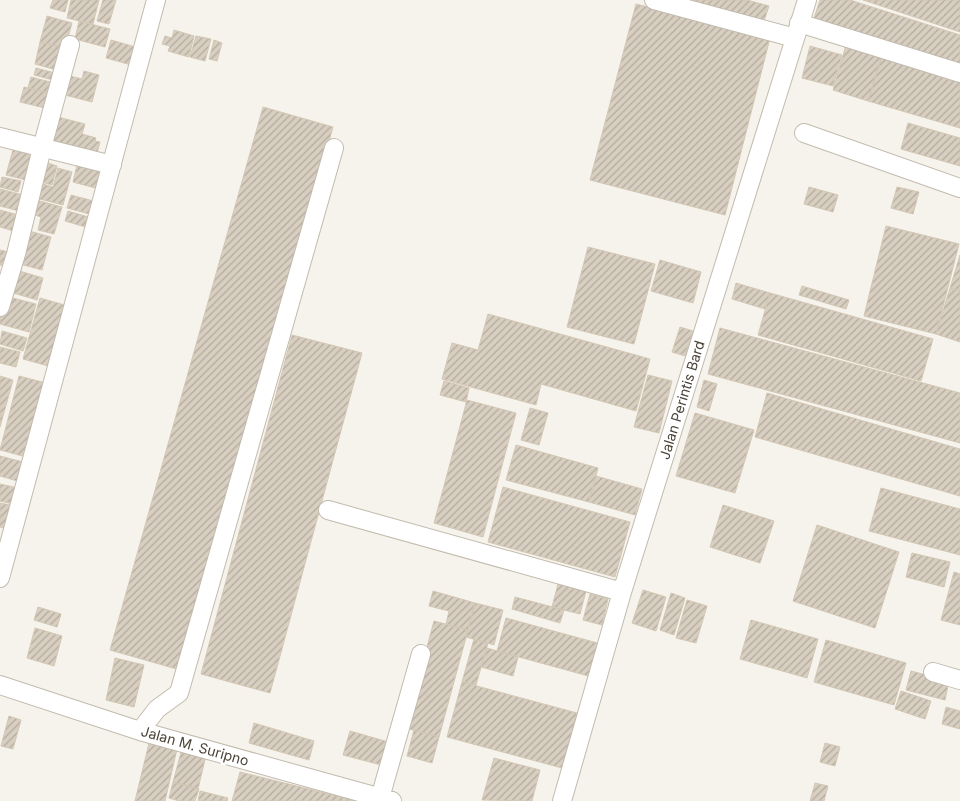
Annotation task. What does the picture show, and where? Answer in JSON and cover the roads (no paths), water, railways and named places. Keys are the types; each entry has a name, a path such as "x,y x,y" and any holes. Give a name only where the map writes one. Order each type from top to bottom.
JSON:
{"street":[{"path":"0,578 156,0"},
{"path":"654,0 797,30 960,73"},
{"name":"Jalan Perintis Bard","path":"562,801 622,592 807,0"},
{"path":"0,307 16,254 70,45"},
{"path":"804,133 960,188"},
{"path":"0,137 112,165"},
{"path":"140,731 157,709 179,693 334,148"},
{"path":"328,510 622,592"},
{"path":"386,799 421,654"},
{"path":"933,672 960,680"},
{"name":"Jalan M. Suripno","path":"0,685 140,731 386,799"}]}
